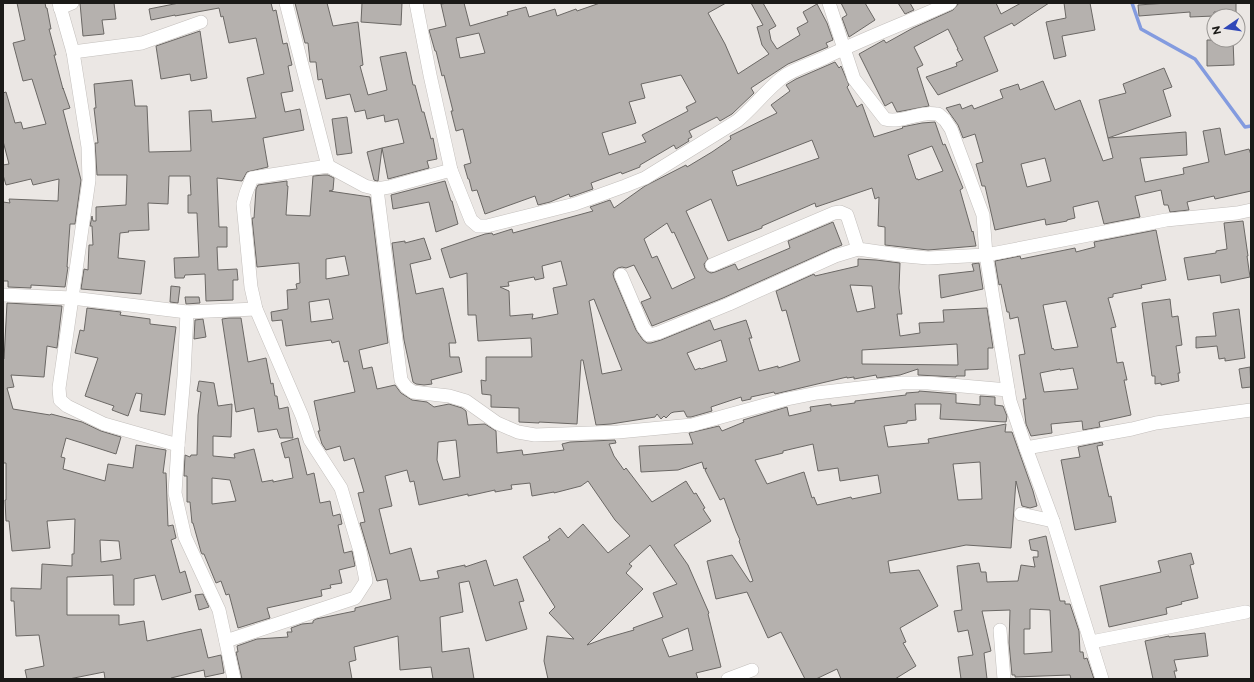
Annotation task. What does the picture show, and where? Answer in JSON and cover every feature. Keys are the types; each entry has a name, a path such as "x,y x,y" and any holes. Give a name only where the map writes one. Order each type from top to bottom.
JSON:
{"street":[{"path":"286,3 328,166"},
{"path":"416,3 451,170 471,220 478,226 487,226 575,204 645,178 737,121 784,76 950,3"},
{"path":"829,3 854,79 885,119 891,121 926,114 938,114 945,120 951,129 982,215 986,255 1010,401 1053,521 1102,679"},
{"path":"64,5 88,147 89,180 59,388 60,400 67,406 104,424 178,445"},
{"path":"73,52 142,43 201,22"},
{"path":"226,641 355,598 366,581 360,550 341,488 310,440 302,416 256,309 251,287 243,204 252,178 328,166 365,186 377,188 389,187 451,170"},
{"path":"377,188 401,380 406,387 413,392 449,396 466,401 497,423 518,432 535,435 550,435 618,432 692,425 787,399 817,393 902,383 928,383 1008,390"},
{"path":"622,275 643,327 649,334 658,333 729,304 835,256 858,249 928,258 986,255 1166,220 1237,213 1251,210"},
{"path":"712,265 834,213 840,212 847,215 858,249"},
{"path":"3,295 72,298 187,312 256,309"},
{"path":"187,312 184,376 175,493 184,537 219,610 234,679"},
{"path":"1026,448 1132,429 1156,423 1251,410"},
{"path":"1021,514 1053,521"},
{"path":"1091,642 1246,612"},
{"path":"1000,630 1004,679"},
{"path":"728,679 752,670"}],"building":[{"path":"17,3 45,3 51,29 49,29 56,55 54,55 63,89 70,108 63,110 81,180 75,224 70,224 68,267 65,287 31,285 31,288 8,287 8,281 3,281 3,202 10,203 9,199 58,201 59,179 33,185 31,179 6,185 3,175 3,165 9,164 3,141 3,93 6,92 15,123 21,122 23,129 46,124 32,79 23,81 13,43 25,40"},
{"path":"80,3 114,3 116,19 102,20 104,34 83,36"},
{"path":"179,3 271,3 273,11 276,10 283,44 287,43 292,65 288,66 293,91 281,93 285,112 300,109 304,130 263,138 268,167 247,172 242,181 217,178 219,227 227,227 227,247 217,247 218,270 237,269 238,280 233,280 233,300 206,301 205,274 185,275 184,278 175,278 174,258 199,257 197,213 188,213 188,195 191,195 190,176 169,176 168,204 148,203 149,230 120,233 118,258 145,261 141,294 81,289 84,269 88,270 89,245 93,245 92,226 90,226 92,216 93,221 96,221 96,207 126,205 127,175 97,175 95,143 98,143 94,108 96,108 94,84 132,80 135,106 147,106 149,152 191,151 189,111 211,110 212,122 256,118 247,78 264,74 256,38 229,43 223,16 221,17 219,8 151,20 149,9"},
{"path":"295,3 327,3 333,26 358,22 363,65 360,66 368,95 387,90 380,57 406,52 413,85 415,85 422,112 424,112 431,139 433,138 437,159 427,161 429,168 388,179 382,148 404,143 398,119 385,122 384,115 367,119 365,110 355,112 350,94 326,99 322,79 318,80 316,62 310,62 308,43 305,43"},
{"path":"362,3 402,3 401,25 361,22"},
{"path":"464,3 470,26 508,15 507,12 526,7 529,17 555,9 557,16 576,9 577,11 600,3 726,3 708,13 725,44 738,74 769,54 762,45 757,27 763,25 751,3 763,3 776,26 769,30 771,40 777,49 800,35 797,28 808,22 803,12 817,4 827,23 833,40 826,43 828,47 788,64 751,88 754,93 732,114 720,121 717,117 689,131 692,137 688,139 689,141 676,149 674,145 640,165 640,167 591,183 593,189 570,197 569,194 538,205 535,196 485,214 477,190 472,191 468,179 464,165 471,163 463,129 456,131 451,111 453,111 444,75 442,76 429,30 446,26 441,4","holes":["479,33 485,53 460,58 456,38","681,75 696,102 686,107 688,111 642,135 646,142 609,155 602,133 636,123 629,102 645,98 641,84"]},
{"path":"841,3 865,3 875,20 849,37 842,18 847,15"},
{"path":"898,3 910,3 914,10 905,14"},
{"path":"959,3 996,3 1001,14 1021,3 1049,3 1014,26 1012,23 984,37 998,71 938,95 926,77 957,66 956,63 963,60 948,29 914,47 923,65 917,68 929,106 897,112 892,102 885,106 859,54 884,40 886,43 913,28 953,10"},
{"path":"1064,3 1090,3 1095,30 1062,36 1066,56 1054,59 1046,22 1066,18"},
{"path":"1168,3 1236,3 1236,8 1206,8 1206,16 1190,17 1190,12 1139,16 1138,5"},
{"path":"200,31 207,78 191,81 190,74 161,79 156,46"},
{"path":"1207,48 1233,48 1234,65 1207,66"},
{"path":"835,62 839,68 841,66 849,85 847,87 857,107 862,104 874,137 903,128 902,127 935,122 943,145 945,144 963,188 960,190 972,232 973,231 976,246 928,250 885,245 885,227 878,226 879,197 875,199 872,188 816,207 815,203 762,226 762,228 728,241 711,199 686,211 708,259 704,264 705,268 711,273 735,264 738,270 790,248 788,241 833,222 842,245 723,298 652,326 641,302 651,298 634,265 626,268 618,268 614,271 614,278 636,330 643,340 647,343 651,343 710,320 714,330 746,320 752,338 749,338 759,371 778,366 778,368 800,361 786,310 782,311 776,291 814,274 815,276 858,266 858,259 876,260 900,263 899,288 902,314 897,314 900,336 920,333 919,323 944,322 943,310 987,308 993,348 988,348 988,369 965,370 965,376 956,377 918,375 918,369 900,375 877,378 876,375 854,379 854,377 847,377 775,394 774,392 751,397 751,399 742,401 741,397 711,407 712,411 691,417 687,417 684,411 671,413 666,418 664,416 661,419 657,414 655,417 596,425 583,360 581,360 577,424 519,422 519,408 491,407 491,395 482,394 481,380 486,381 486,357 532,357 531,338 478,341 476,315 468,315 467,273 450,278 441,249 485,234 492,233 493,235 512,229 513,233 593,211 590,207 610,200 614,208 645,186 686,165 687,167 712,152 731,139 730,136 777,113 771,105 790,91 786,85","holes":["812,140 819,158 737,186 732,171","932,146 943,171 918,180 916,179 908,155","667,223 672,233 674,232 695,278 672,289 657,256 652,258 644,239","561,261 567,285 553,288 558,314 532,319 533,314 510,316 509,291 500,287 509,286 508,282 534,277 535,280 544,278 542,266","850,285 872,286 875,308 857,312","594,299 622,370 602,374 589,301","721,340 727,361 695,370 687,353","957,344 958,365 862,364 862,350"]},
{"path":"1164,68 1172,87 1163,90 1171,116 1108,138 1099,100 1126,93 1123,84"},
{"path":"1043,81 1055,110 1080,100 1103,161 1113,158 1108,138 1186,132 1187,155 1140,158 1145,182 1184,174 1183,168 1209,162 1203,131 1220,128 1225,155 1249,149 1251,155 1251,191 1215,199 1214,196 1187,202 1189,210 1170,212 1168,205 1164,205 1161,190 1135,196 1140,217 1104,224 1098,201 1073,207 1075,218 1067,221 1046,225 1045,219 995,230 985,186 982,186 976,164 983,162 975,134 963,138 958,125 946,108 960,104 962,109 972,105 974,109 1003,98 1000,90 1018,84 1020,90","holes":["1045,158 1051,181 1027,187 1021,164"]},
{"path":"347,117 352,153 337,155 332,119"},
{"path":"382,148 377,181 374,180 367,152"},
{"path":"328,175 334,178 333,190 329,191 370,197 388,343 359,350 363,369 372,367 377,389 395,385 401,393 412,400 427,402 434,407 449,404 462,408 466,411 468,425 485,424 496,431 497,453 522,450 523,455 564,450 562,444 570,442 615,440 616,443 609,444 614,456 624,470 626,468 652,502 686,481 694,494 696,493 705,508 703,509 711,521 674,545 688,565 709,613 721,667 696,673 698,679 548,679 544,661 547,636 574,639 549,613 555,607 523,557 550,540 548,537 560,528 568,538 583,524 608,553 630,536 615,520 588,481 581,486 554,493 532,496 530,483 511,485 512,489 495,492 495,490 468,496 468,494 419,505 414,481 410,482 407,470 385,476 392,506 379,509 390,554 411,548 420,581 439,578 437,571 465,565 465,567 486,560 494,586 517,579 524,601 519,602 527,629 486,641 469,581 459,583 463,612 440,617 442,652 469,648 474,679 433,679 431,667 400,670 398,636 354,647 356,660 349,662 352,679 242,679 236,652 238,652 237,646 257,639 288,637 287,632 292,632 291,628 302,624 313,623 316,619 355,611 355,608 391,599 387,579 377,581 360,523 365,522 358,493 364,492 354,458 344,461 340,446 326,450 322,444 318,431 320,431 314,401 355,392 348,361 344,362 339,341 332,343 331,340 286,346 282,320 272,321 271,312 288,309 287,290 297,289 296,284 300,283 299,263 257,267 252,218 254,218 256,189 258,185 287,181 286,215 310,216 313,176","holes":["345,256 349,275 326,279 326,259","329,299 333,319 311,322 309,302","456,440 460,477 443,480 437,460 438,442","650,545 677,584 653,593 663,617 633,628 634,630 587,645 643,589 626,573 632,566 629,564","688,628 693,650 669,657 662,639"]},
{"path":"445,181 458,224 436,232 429,202 393,209 391,195"},
{"path":"1243,221 1250,277 1221,283 1220,275 1188,280 1184,258 1216,253 1216,251 1227,249 1224,223"},
{"path":"1156,230 1166,280 1141,285 1142,288 1113,294 1113,297 1108,298 1116,327 1111,328 1117,363 1123,362 1127,380 1124,380 1131,415 1099,422 1100,427 1083,430 1082,421 1051,424 1052,433 1031,436 1026,424 1023,399 1026,399 1019,355 1025,354 1018,317 1010,319 1009,312 1007,312 1001,284 999,285 995,261 1020,256 1021,259 1075,248 1076,252 1095,247 1094,242","holes":["1066,301 1078,347 1054,350 1053,348 1052,349 1043,305","1073,368 1078,389 1044,392 1040,373"]},
{"path":"424,238 431,259 410,264 416,294 443,288 456,343 449,343 450,357 459,357 462,372 431,380 432,384 424,385 413,382 404,340 392,243 405,241 405,243"},
{"path":"979,263 983,289 941,298 939,275 974,271 972,264"},
{"path":"171,286 180,287 178,303 170,302"},
{"path":"185,297 199,297 200,303 186,304"},
{"path":"1170,299 1172,317 1178,316 1182,345 1176,346 1180,373 1178,373 1179,381 1161,385 1161,383 1155,384 1155,376 1152,376 1142,303"},
{"path":"7,303 62,306 57,348 47,346 44,377 11,375 14,387 7,388 13,409 51,414 82,422 101,431 121,437 116,454 66,438 61,457 65,458 63,469 105,481 108,464 133,468 136,445 166,450 163,473 166,473 168,526 173,525 176,538 171,540 180,573 185,571 191,592 162,600 155,575 134,579 134,605 114,605 113,575 67,577 67,615 119,615 119,625 144,621 147,641 201,629 208,658 221,655 224,673 205,677 204,670 171,679 105,679 104,672 69,679 27,679 25,670 44,666 39,635 16,636 14,601 11,601 11,588 41,589 42,564 72,566 72,554 74,554 75,519 47,521 50,548 12,551 9,521 6,521 6,463 3,463 4,359","holes":["100,540 119,541 121,559 101,562"]},
{"path":"87,308 121,312 120,315 150,319 150,324 176,327 165,415 140,411 142,394 136,393 128,416 112,410 114,406 85,396 98,358 75,353 80,330 84,331"},
{"path":"1239,309 1245,358 1225,361 1225,358 1219,359 1217,346 1196,348 1196,337 1216,336 1213,313"},
{"path":"241,318 248,362 266,358 271,384 273,383 279,409 288,407 293,438 280,438 277,429 258,432 254,408 236,412 222,319"},
{"path":"203,319 206,337 194,339 195,320"},
{"path":"1250,367 1251,387 1242,388 1239,369"},
{"path":"199,381 214,383 218,406 232,404 231,437 213,436 213,456 235,458 234,454 254,449 262,482 273,480 273,482 293,478 289,457 285,458 281,443 298,438 307,475 314,473 320,503 330,501 333,516 340,514 342,524 338,525 344,553 352,551 355,566 339,570 342,583 330,585 331,588 321,590 322,596 267,608 270,618 238,628 229,594 226,595 221,581 216,583 204,554 201,552 192,523 190,502 187,502 187,476 184,476 185,455 190,457 191,455 197,455 198,415 201,392 197,391","holes":["212,478 230,480 236,501 212,504"]},
{"path":"919,392 956,394 956,403 980,405 980,396 995,397 995,405 1003,406 1007,416 1006,422 940,419 941,404 915,404 916,420 907,421 907,423 884,426 888,447 929,443 928,439 1006,424 1005,432 1012,432 1037,506 1030,508 1022,506 1016,481 1011,548 966,545 888,561 890,573 919,570 938,606 900,628 906,642 903,643 916,666 895,679 841,679 837,669 816,679 805,679 781,632 768,638 747,592 716,599 707,561 732,555 750,582 753,581 739,541 740,540 724,498 720,500 705,470 707,468 704,469 702,462 678,470 641,472 639,446 693,444 689,433 719,426 722,431 744,422 743,420 787,407 789,416 811,411 810,407 855,403 855,401","holes":["813,444 818,471 838,468 840,481 878,475 881,493 852,499 851,497 817,505 814,497 812,498 804,472 767,484 755,460 783,453 783,451","980,462 982,499 958,500 953,464"]},
{"path":"1102,442 1103,445 1097,446 1109,497 1111,496 1116,522 1075,530 1061,460 1080,457 1078,447"},
{"path":"1046,536 1060,601 1065,601 1065,604 1070,604 1079,631 1080,652 1083,652 1084,659 1087,658 1094,679 1071,679 1070,675 1015,677 1015,675 1012,675 1009,643 1010,610 982,611 991,651 984,653 987,679 961,679 958,657 973,655 968,630 958,632 954,611 962,610 957,566 979,563 981,572 986,572 987,582 1018,581 1021,565 1035,567 1033,557 1038,557 1038,551 1031,550 1029,540","holes":["1030,609 1050,610 1052,652 1024,654 1024,629 1030,629"]},
{"path":"1191,553 1194,564 1190,565 1198,598 1181,602 1182,604 1166,608 1167,614 1109,627 1100,586 1161,572 1158,561"},
{"path":"203,594 209,607 199,610 195,595"},
{"path":"1205,633 1208,656 1174,660 1177,671 1174,671 1176,679 1153,679 1145,641 1169,636"}],"waterway":[{"path":"1132,3 1141,29 1195,59 1245,127 1251,126"}]}
